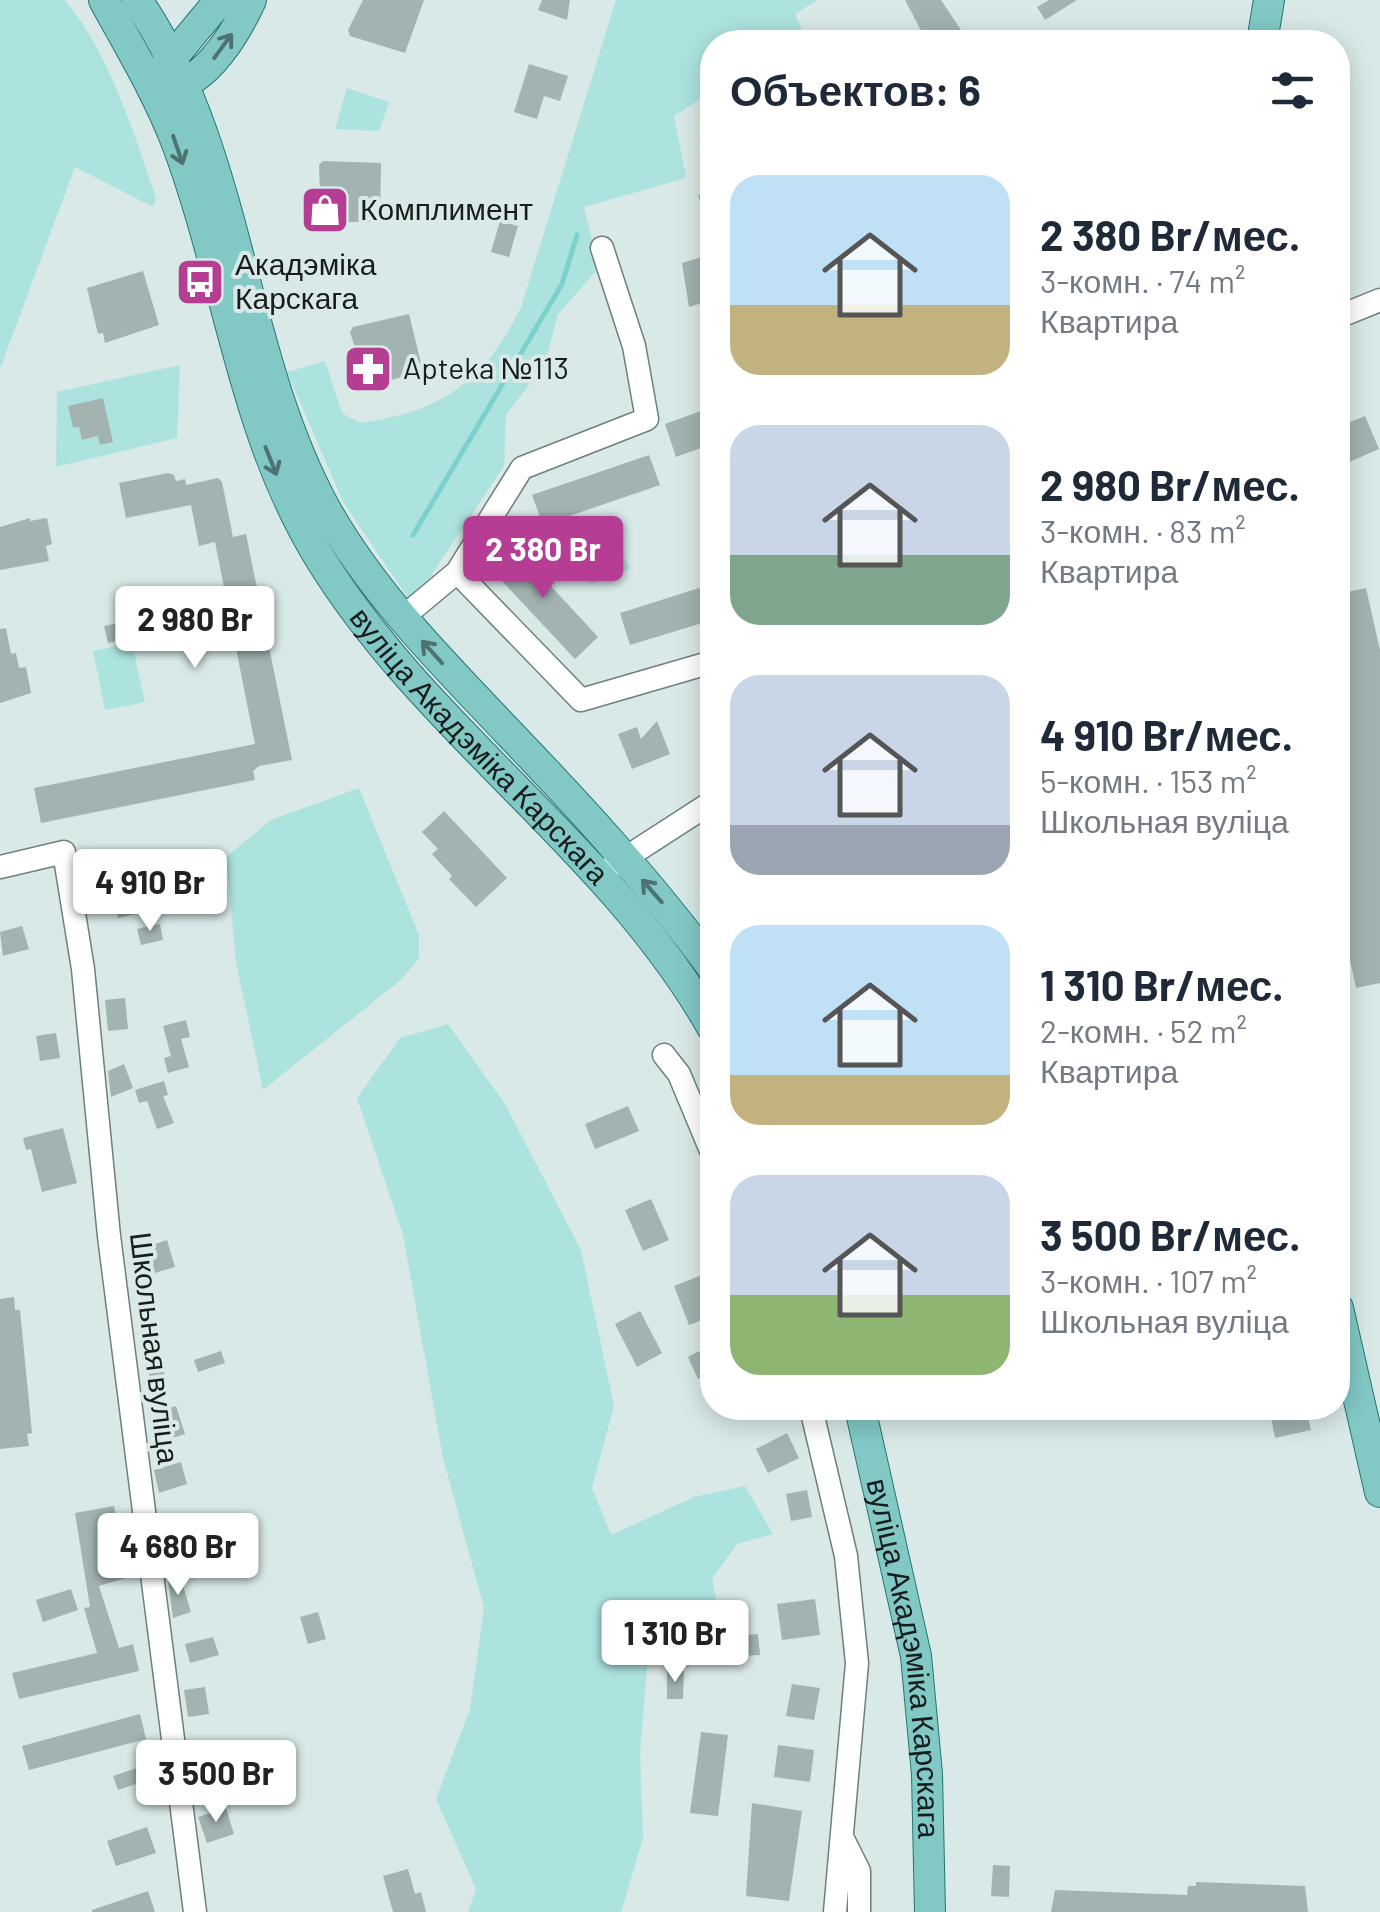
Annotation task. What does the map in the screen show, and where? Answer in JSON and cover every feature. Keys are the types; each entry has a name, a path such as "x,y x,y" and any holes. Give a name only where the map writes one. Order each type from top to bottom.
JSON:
{"main road":[{"name":"вуліца Акадэміка Карскага","path":"104,0 176,140 252,412 295,515 355,612 381,644 700,955"},
{"path":"152,88 219,0"},
{"path":"141,6 176,18 192,15 219,0"},
{"path":"152,88 185,85 220,54 251,0"},
{"path":"1264,30 1268,0"},
{"name":"вуліца Акадэміка Карскага","path":"141,6 185,85 270,376 301,458 351,551 402,618 611,866 700,1009"},
{"path":"1350,1361 1380,1492"},
{"name":"вуліца Акадэміка Карскага","path":"863,1420 916,1656 927,1774 930,1912"}],"street":[{"path":"402,618 457,572 522,468 647,419 634,346 602,248"},
{"path":"1350,312 1380,300"},
{"path":"457,572 581,700 700,665"},
{"path":"611,866 700,810"},
{"name":"Школьная вуліца","path":"0,868 64,852 83,970 109,1236 194,1912"},
{"path":"664,1055 679,1074 700,1124"},
{"path":"814,1420 846,1556 857,1663 835,1912"},
{"path":"843,1839 859,1871 859,1912"}],"shaded area":[{"path":"0,0 65,0 108,69 156,198 153,207 75,167 0,369"},
{"path":"616,0 817,0 795,14 802,30 700,30 700,99 674,116 686,178 584,207 599,268 558,314 545,364 506,415 504,466 412,604 343,502 287,372 325,361 342,413 360,423 415,411 458,389 476,373 507,333 521,307"},
{"path":"347,88 389,102 379,131 335,129"},
{"path":"180,365 177,438 56,467 57,392","holes":["103,398 113,441 101,444 98,436 83,440 79,427 73,428 68,406"]},
{"path":"608,548 621,552 630,569 591,584 571,561"},
{"path":"132,643 145,702 105,710 93,651"},
{"path":"359,788 419,935 419,958 402,979 263,1090 236,962 226,857 271,820"},
{"path":"448,1024 505,1104 581,1250 614,1406 592,1488 611,1535 694,1497 745,1486 773,1534 737,1544 712,1579 723,1632 648,1655 640,1753 643,1838 621,1912 468,1912 476,1889 436,1799 470,1709 484,1608 443,1458 403,1235 357,1098 400,1038"}],"building":[{"path":"363,0 424,0 405,53 350,36 348,30"},
{"path":"542,0 570,0 567,20 538,10"},
{"path":"905,0 941,0 961,30 921,30"},
{"path":"1049,0 1077,0 1045,20 1037,7"},
{"path":"529,64 568,76 560,101 544,96 537,119 514,112"},
{"path":"323,161 381,163 380,222 321,222 319,165"},
{"path":"500,221 518,226 509,257 491,252"},
{"path":"700,258 700,304 689,307 682,263"},
{"path":"143,271 159,325 105,343 103,333 98,334 87,288"},
{"path":"409,314 423,371 367,387 350,332 353,327"},
{"path":"103,398 113,442 100,445 98,436 82,440 79,427 73,428 68,406"},
{"path":"700,411 700,448 676,457 665,424"},
{"path":"1365,416 1379,449 1350,462 1350,422"},
{"path":"649,455 660,485 543,525 532,495"},
{"path":"168,473 176,481 185,479 186,485 218,478 233,537 246,534 292,760 259,766 253,771 255,780 41,823 34,788 255,744 215,542 199,546 191,505 126,518 119,483"},
{"path":"30,518 47,518 52,544 46,546 49,561 0,570 0,527"},
{"path":"511,543 598,637 575,659 487,565"},
{"path":"700,588 700,624 630,645 620,613"},
{"path":"1366,588 1380,650 1380,983 1356,988 1350,960 1350,591"},
{"path":"128,621 132,638 108,643 104,626"},
{"path":"6,628 11,654 16,653 19,668 26,667 31,693 0,703 0,629"},
{"path":"657,721 670,754 632,769 618,734 637,727 641,739"},
{"path":"444,811 507,878 476,907 449,879 452,876 432,854 438,849 422,832"},
{"path":"132,892 136,914 118,918 114,896"},
{"path":"160,924 163,940 141,945 137,929"},
{"path":"22,926 29,949 3,956 0,932"},
{"path":"125,998 128,1029 108,1031 105,1000"},
{"path":"186,1020 190,1037 181,1039 189,1067 168,1073 164,1058 171,1056 163,1026"},
{"path":"56,1033 60,1058 40,1061 36,1036"},
{"path":"124,1064 133,1088 111,1097 108,1071"},
{"path":"164,1081 168,1095 163,1096 174,1123 157,1129 147,1101 139,1103 135,1090"},
{"path":"628,1106 639,1131 595,1149 585,1124"},
{"path":"63,1128 77,1183 42,1192 31,1149 26,1150 23,1138"},
{"path":"651,1199 669,1240 643,1251 625,1210"},
{"path":"167,1240 175,1267 148,1275 140,1249"},
{"path":"700,1276 700,1321 689,1325 674,1286"},
{"path":"14,1297 15,1310 20,1310 32,1433 27,1434 29,1446 0,1449 0,1299"},
{"path":"640,1311 662,1353 637,1367 615,1324"},
{"path":"159,1349 165,1376 150,1379 144,1352"},
{"path":"221,1351 225,1363 198,1372 194,1360"},
{"path":"699,1351 700,1378 698,1379 688,1357"},
{"path":"176,1406 185,1434 163,1441 155,1413"},
{"path":"1272,1420 1309,1420 1311,1430 1275,1438"},
{"path":"787,1433 799,1458 768,1473 756,1449"},
{"path":"181,1462 187,1484 159,1493 154,1470"},
{"path":"807,1490 812,1517 791,1521 786,1494"},
{"path":"114,1506 122,1549 127,1547 135,1575 99,1586 119,1648 133,1644 139,1671 19,1699 12,1673 97,1653 84,1608 90,1607 75,1513"},
{"path":"213,1517 219,1535 168,1551 163,1533"},
{"path":"180,1576 191,1612 173,1618 168,1580"},
{"path":"71,1589 78,1610 43,1622 36,1600"},
{"path":"815,1599 820,1635 782,1640 777,1604"},
{"path":"318,1612 326,1639 308,1644 300,1617"},
{"path":"758,1634 760,1655 741,1656 740,1636"},
{"path":"213,1637 219,1655 190,1663 185,1644"},
{"path":"667,1671 684,1671 683,1699 667,1699"},
{"path":"792,1684 820,1688 814,1720 786,1716"},
{"path":"205,1687 209,1714 188,1717 184,1690"},
{"path":"140,1714 146,1739 29,1770 22,1746"},
{"path":"701,1732 728,1735 718,1816 690,1813"},
{"path":"778,1745 814,1750 810,1782 774,1777"},
{"path":"152,1763 157,1777 118,1790 113,1776"},
{"path":"752,1803 802,1811 789,1901 746,1896"},
{"path":"226,1808 234,1834 207,1843 198,1817"},
{"path":"147,1827 156,1853 116,1866 107,1841"},
{"path":"993,1865 1010,1866 1009,1897 991,1896"},
{"path":"408,1869 415,1894 421,1892 426,1912 393,1912 383,1876"},
{"path":"1196,1882 1305,1886 1308,1912 1051,1912 1055,1890 1187,1895 1188,1886 1196,1886"},
{"path":"148,1891 155,1912 92,1912 92,1910"}],"waterway":[{"path":"413,535 562,284 577,235"}],"place":[{"name":"Комплимент","path":"325,210"},
{"name":"Акадэміка Карскага","path":"200,282"},
{"name":"Apteka №113","path":"368,369"}]}
